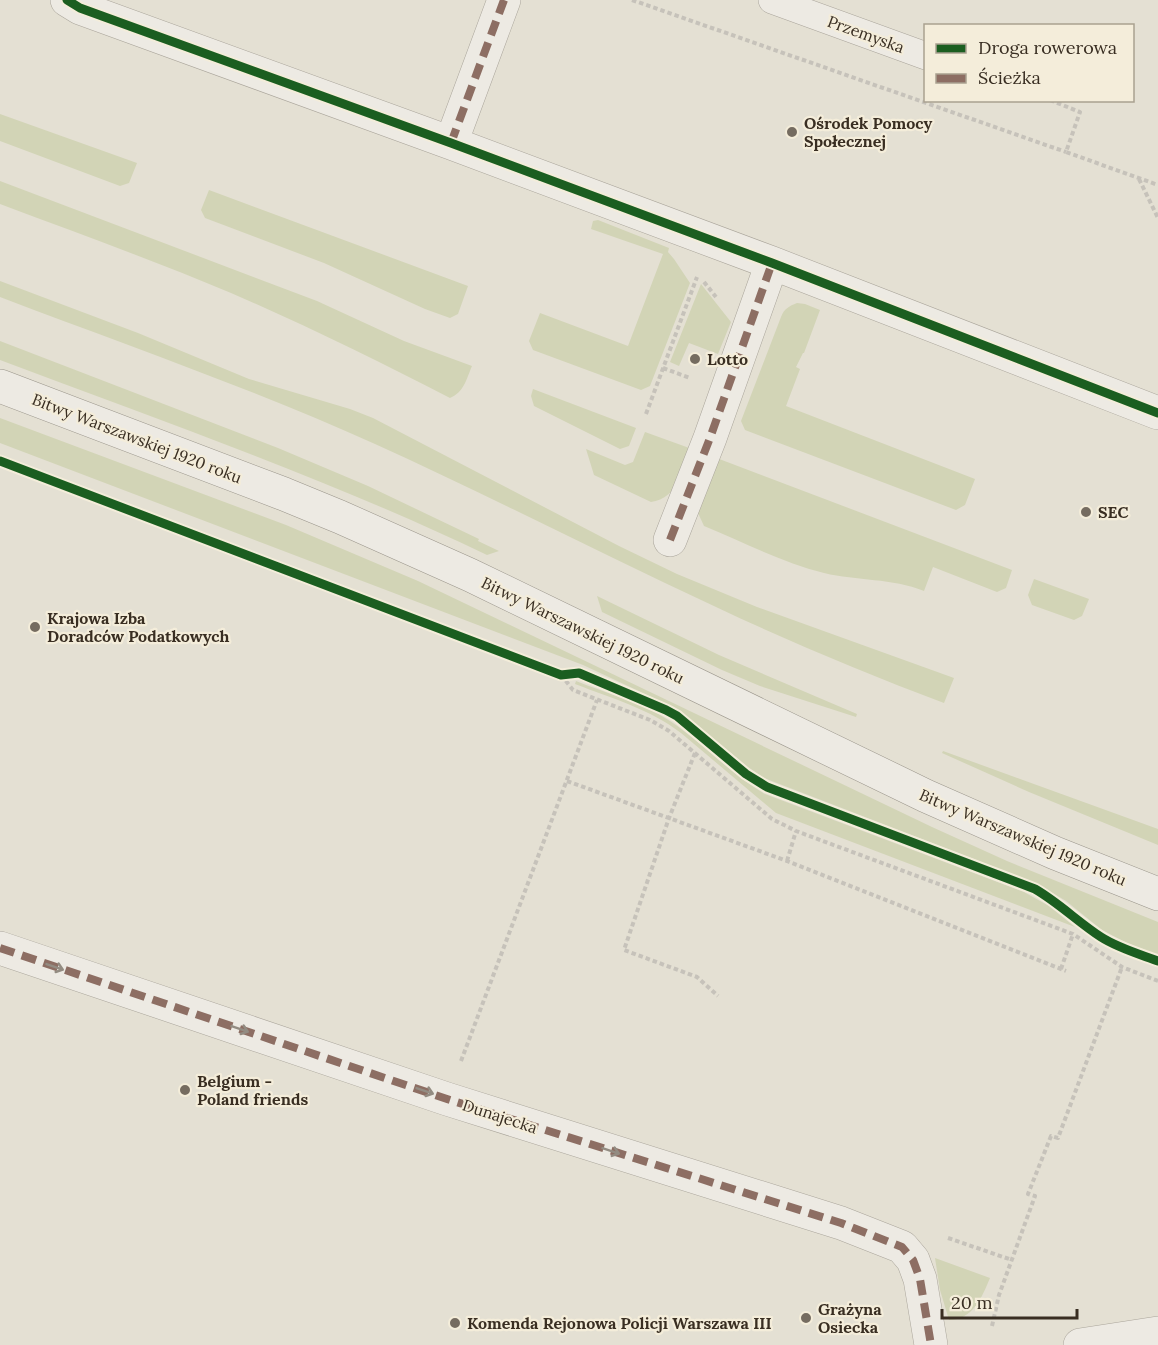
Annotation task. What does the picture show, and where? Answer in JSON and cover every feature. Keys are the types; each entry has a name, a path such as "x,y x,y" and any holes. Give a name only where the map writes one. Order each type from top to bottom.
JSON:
{"street":[{"path":"67,0 80,8 451,143 1158,412"},
{"path":"451,143 504,0"},
{"path":"670,540 710,438 771,263"},
{"name":"Bitwy Warszawskiej 1920 roku","path":"0,386 340,516 470,575 926,796 1074,861 1158,894"},
{"name":"Dunajecka","path":"0,948 447,1099 841,1223 902,1247 913,1260 920,1279 931,1345"},
{"path":"1080,1345 1158,1333"}],"lane":[{"name":"Przemyska","path":"772,0 924,55"}],"path":[{"path":"632,0 1158,185"},
{"path":"1055,102 1080,112 1066,152"},
{"path":"1138,178 1158,218"},
{"path":"566,674 573,690 660,725 772,819 796,831 1073,934 1122,967 1158,981"},
{"path":"447,1099 597,700"},
{"path":"695,753 669,818 624,950 697,977 718,996"},
{"path":"567,780 787,861 1066,971"},
{"path":"787,861 796,831"},
{"path":"1061,969 1073,934"},
{"path":"992,1326 999,1294 1035,1196 1028,1194 1051,1136 1058,1138 1122,967"},
{"path":"941,1235 1012,1260"}],"green space":[{"path":"0,114 137,163 129,183 120,186 0,141"},
{"path":"0,181 317,301 404,341 472,366 466,381 462,389 450,398 231,293 0,204"},
{"path":"209,190 468,286 458,314 450,318 425,309 324,263 205,218 201,210"},
{"path":"598,220 669,248 668,252 690,283 650,386 641,390 533,350 529,341 540,313 628,346 663,254 591,229 593,221"},
{"path":"0,281 138,333 249,379 373,418 677,574 757,607 954,678 944,703 886,681 744,620 461,484 329,424 236,386 0,297"},
{"path":"701,284 731,322 718,354 689,343 679,366 670,362"},
{"path":"797,303 820,310 804,353 796,367 800,369 786,406 975,479 965,505 956,510 745,430 741,421 781,317 787,308"},
{"path":"0,341 278,448 368,486 479,539 478,541 499,551 487,555 307,476 0,360"},
{"path":"533,389 636,428 629,446 620,449 534,406 531,396"},
{"path":"0,418 286,525 418,581 932,827 1007,861 1158,922 1158,955 1102,930 1066,901 1036,883 764,778 673,707 583,665 0,443"},
{"path":"645,432 692,449 673,489 668,495 651,502 594,475 586,449 625,465 633,462"},
{"path":"714,457 1012,570 1006,588 997,592 933,567 924,591 900,584 824,573 778,558 704,526 698,513"},
{"path":"1034,579 1089,599 1082,616 1074,620 1032,605 1028,595"},
{"path":"597,596 719,655 857,714 856,717 760,686 722,670 602,612"},
{"path":"576,681 636,704 670,721 765,794 1024,892 1049,906 1075,927 776,813 669,725 630,705 575,684"},
{"path":"943,751 1158,829 1158,845 1029,792 942,753"},
{"path":"935,1258 990,1278 976,1306 957,1319 949,1320 940,1290"}],"marked path":[{"path":"451,143 504,0"},
{"path":"670,540 710,438 772,263"},
{"path":"0,948 447,1099 841,1223 902,1247 913,1260 920,1279 931,1345"}],"cycle path":[{"path":"67,0 80,8 772,263 1158,413"},
{"path":"0,461 561,675 579,673 666,710 677,716 746,774 767,787 1035,889 1108,941 1158,961"}],"place":[{"name":"Ośrodek Pomocy Społecznej","path":"792,132"},
{"name":"Lotto","path":"695,359"},
{"name":"SEC","path":"1086,512"},
{"name":"Krajowa Izba Doradców Podatkowych","path":"35,627"},
{"name":"Belgium - Poland friends","path":"185,1090"},
{"name":"Grażyna Osiecka","path":"806,1318"},
{"name":"Komenda Rejonowa Policji Warszawa III","path":"455,1323"}]}
